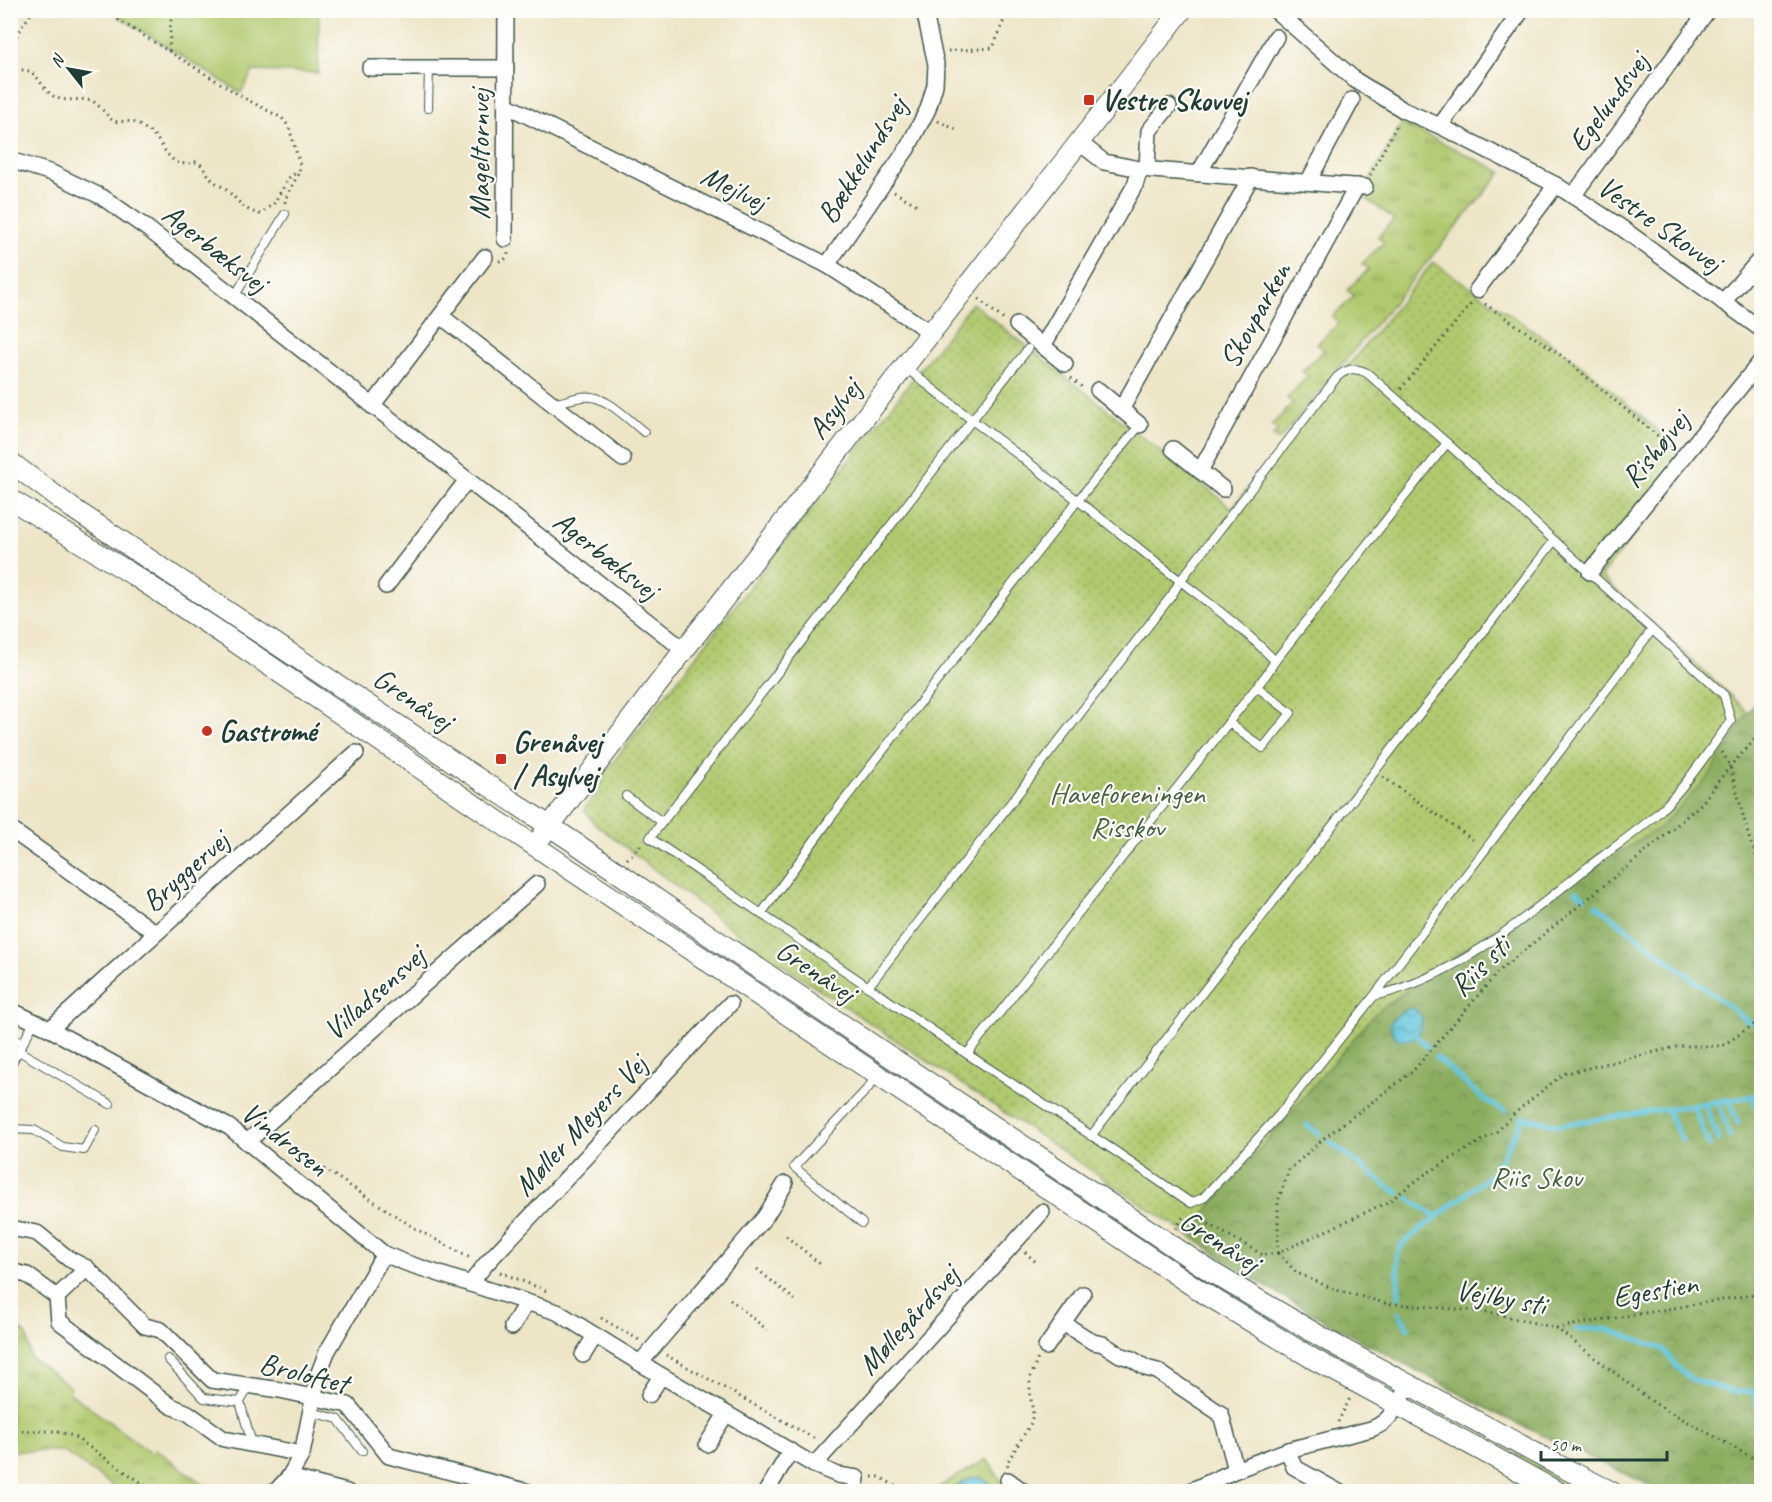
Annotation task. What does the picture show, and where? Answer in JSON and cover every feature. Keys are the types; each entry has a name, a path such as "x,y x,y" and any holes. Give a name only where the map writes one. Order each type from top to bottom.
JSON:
{"street":[{"name":"Mageltornvej","path":"505,239 506,10"},
{"name":"Bækkelundsvej","path":"827,265 907,150 926,116 935,85 936,64 924,10"},
{"name":"Asylvej","path":"536,846 684,650 1182,10"},
{"name":"Vestre Skovvej","path":"1275,10 1293,16 1355,80 1405,111 1440,126 1556,185 1618,226 1761,330"},
{"path":"1440,126 1522,10"},
{"name":"Egelundsvej","path":"1573,196 1708,10"},
{"path":"1199,173 1276,38"},
{"name":"Mageltornvej","path":"370,68 506,68"},
{"path":"1308,182 1352,100"},
{"name":"Mejlvej","path":"506,105 827,265 932,333"},
{"path":"1044,346 1135,186 1143,169 1149,131 1168,106"},
{"path":"1080,143 1104,162 1143,169 1361,186"},
{"name":"Agerbæksvej","path":"10,160 52,173 102,197 148,229 684,650"},
{"path":"1122,408 1251,177"},
{"name":"Vestre Skovvej","path":"1476,294 1556,185"},
{"name":"Skovparken","path":"1200,471 1361,186"},
{"path":"372,406 485,257"},
{"path":"1723,302 1761,257"},
{"path":"441,316 623,459"},
{"path":"1017,325 1065,364"},
{"name":"Rishøjvej","path":"1590,572 1761,360"},
{"path":"1098,390 1140,425"},
{"path":"1173,449 1223,489"},
{"name":"Grenåvej","path":"10,462 72,508 1240,1291 1554,1463 1612,1491"},
{"path":"386,586 466,480"},
{"name":"Grenåvej","path":"10,499 135,576 223,634 1202,1292 1397,1405 1558,1491"},
{"name":"Bryggervej","path":"50,1029 356,753"},
{"path":"10,829 156,933"},
{"name":"Villadsensvej","path":"247,1142 537,884"},
{"name":"Møller Meyers Vej","path":"470,1284 485,1265 730,1004"},
{"name":"Vindrosen","path":"10,1010 50,1029 229,1127 384,1254 557,1312 640,1364 790,1452 856,1485"},
{"path":"640,1364 765,1217 785,1184"},
{"name":"Møllegårdsvej","path":"814,1465 1042,1212"},
{"name":"Broloftet","path":"10,1228 37,1233 69,1259 87,1268 145,1326 161,1330 212,1380 250,1386 312,1404 348,1405 389,1456 529,1491"},
{"path":"275,1491 289,1477 303,1454 318,1375 327,1352 384,1254"},
{"path":"57,1297 87,1268"},
{"path":"10,1271 27,1275 57,1297 59,1321 171,1406 188,1413 224,1439 303,1454"},
{"path":"1046,1347 1083,1294"},
{"path":"512,1327 526,1303"},
{"path":"1063,1323 1092,1342 1103,1344 1120,1355 1157,1371 1221,1413 1236,1470"},
{"path":"583,1354 595,1336"},
{"path":"649,1395 660,1376"},
{"path":"1188,1491 1288,1450 1383,1425 1408,1384"},
{"path":"707,1444 726,1414"},
{"path":"1288,1450 1294,1467 1340,1491"},
{"path":"766,1491 790,1452"},
{"path":"289,1477 347,1491"},
{"path":"1008,1480 1024,1491"}],"lane":[{"path":"428,108 429,68"},
{"path":"234,297 285,214"},
{"path":"1028,349 650,838 1191,1203 1203,1198 1279,1115 1374,996 1652,630"},
{"path":"905,367 1262,646 1275,661"},
{"path":"868,987 1172,595 1180,581 1337,377 1347,369 1357,368 1367,373 1447,443 1724,695 1731,721 1698,767 1660,811 1505,933 1449,967 1396,991 1374,996"},
{"path":"553,404 591,396 609,405 644,432"},
{"path":"761,914 832,816 1078,500 1140,425"},
{"path":"967,1054 1447,443"},
{"path":"1091,1136 1554,541"},
{"path":"1229,723 1263,748 1291,713 1257,687"},
{"path":"626,796 662,822"},
{"path":"10,1066 35,1021"},
{"path":"10,1038 23,1043"},
{"path":"18,1051 110,1104"},
{"path":"862,1222 795,1167 869,1087 877,1074"},
{"path":"10,1129 34,1130 63,1146 84,1150 95,1130"},
{"path":"168,1359 204,1398 240,1402"},
{"path":"250,1386 240,1402 252,1444"},
{"path":"312,1404 338,1419 362,1451"}],"path":[{"path":"10,12 96,10 112,16 244,98 282,118 289,127 300,165 299,172 285,200 285,214"},
{"path":"169,51 171,18 175,10"},
{"path":"10,46 32,13"},
{"path":"934,53 993,48 1004,21 994,15"},
{"path":"10,73 19,69 31,72 39,79 44,89 55,97 91,101 113,121 130,121 148,130 173,160 188,164 196,162 202,164 209,178 229,192 239,204 249,211 260,213 274,203 290,176 299,172"},
{"path":"1361,186 1405,111"},
{"path":"926,116 957,130"},
{"path":"882,186 919,206"},
{"path":"968,286 983,304 1009,324 1017,325"},
{"path":"1395,397 1476,294 1558,353 1682,457"},
{"path":"1065,364 1065,373 1087,390 1098,390"},
{"name":"Riis sti","path":"1278,1253 1278,1201 1288,1170 1324,1138 1412,1072 1500,970 1702,804 1730,766 1761,732"},
{"path":"1715,742 1730,766 1750,841 1761,869"},
{"path":"1374,770 1486,850"},
{"path":"616,871 650,838"},
{"path":"1168,1243 1187,1211 1263,1255 1278,1253 1388,1202 1424,1175 1496,1132 1516,1112 1563,1074 1680,1046 1722,1047 1761,1018"},
{"path":"786,1236 820,1264"},
{"name":"Vejlby sti","path":"1278,1253 1297,1273 1336,1290 1385,1303 1488,1312 1556,1328 1654,1403 1761,1463"},
{"path":"1240,1291 1263,1255"},
{"path":"757,1269 795,1300"},
{"name":"Egestien","path":"1556,1328 1761,1293"},
{"path":"730,1299 767,1330"},
{"path":"1008,1480 1013,1471 1009,1469 1007,1463 1031,1423 1033,1414 1030,1379 1036,1360 1046,1347"},
{"path":"1329,1439 1358,1383"},
{"path":"10,1431 56,1431 73,1436 155,1491"},
{"path":"856,1485 880,1477 905,1491"}],"green space":[{"path":"110,11 319,11 318,73 253,71 241,93"},
{"path":"1402,123 1502,172 1279,440 1273,436 1278,430 1272,425 1293,403 1287,398 1308,376 1302,371 1324,350 1317,344 1339,323 1332,317 1354,296 1347,290 1369,269 1362,264 1384,242 1378,237 1394,219 1361,195"},
{"name":"Haveforeningen Risskov","path":"1433,262 1584,367 1693,460 1601,576 1748,712 1709,776 1659,828 1479,939 1376,1012 1187,1234 748,942 593,822 584,809 598,791 606,771 972,303 1232,508"},
{"name":"Riis Skov","path":"1761,695 1761,1491 1662,1491 1503,1417 1329,1323 1255,1280 1187,1234 1376,1012 1479,939 1748,712"},
{"path":"11,1325 15,1325 27,1335 30,1357 71,1387 69,1392 152,1454 156,1449 204,1485 251,1491 120,1491 63,1451 11,1451"},
{"path":"1498,1446 1591,1491 1575,1491 1496,1449"},
{"path":"987,1459 1007,1491 995,1491 988,1482 970,1478 950,1491 930,1492"}],"water":[{"path":"1409,1008 1417,1010 1422,1018 1421,1028 1411,1040 1398,1039 1390,1024 1395,1017"},
{"path":"980,1477 988,1482 995,1491 950,1491 970,1478"}],"waterway":[{"path":"1576,891 1584,897"},
{"path":"1596,905 1749,1022"},
{"path":"1758,1030 1762,1032"},
{"path":"1417,1036 1427,1047"},
{"path":"1436,1057 1478,1094 1505,1111"},
{"path":"1521,1117 1559,1125 1762,1095"},
{"path":"1752,1096 1762,1118"},
{"path":"1728,1100 1738,1123"},
{"path":"1718,1101 1730,1136"},
{"path":"1704,1103 1719,1140"},
{"path":"1693,1105 1709,1146"},
{"path":"1666,1109 1682,1140"},
{"path":"1399,1298 1397,1256 1402,1244 1494,1172 1523,1118"},
{"path":"1307,1125 1319,1134"},
{"path":"1330,1142 1399,1193"},
{"path":"1408,1198 1436,1217"},
{"path":"1399,1313 1408,1328"},
{"path":"1576,1329 1607,1329 1663,1349 1677,1367 1691,1379 1733,1392 1762,1391"},
{"path":"1753,1392 1762,1417"}],"place":[{"name":"Vestre Skovvej","path":"1089,100"},
{"name":"Gastromé","path":"207,731"},
{"name":"Grenåvej / Asylvej","path":"501,759"}]}
